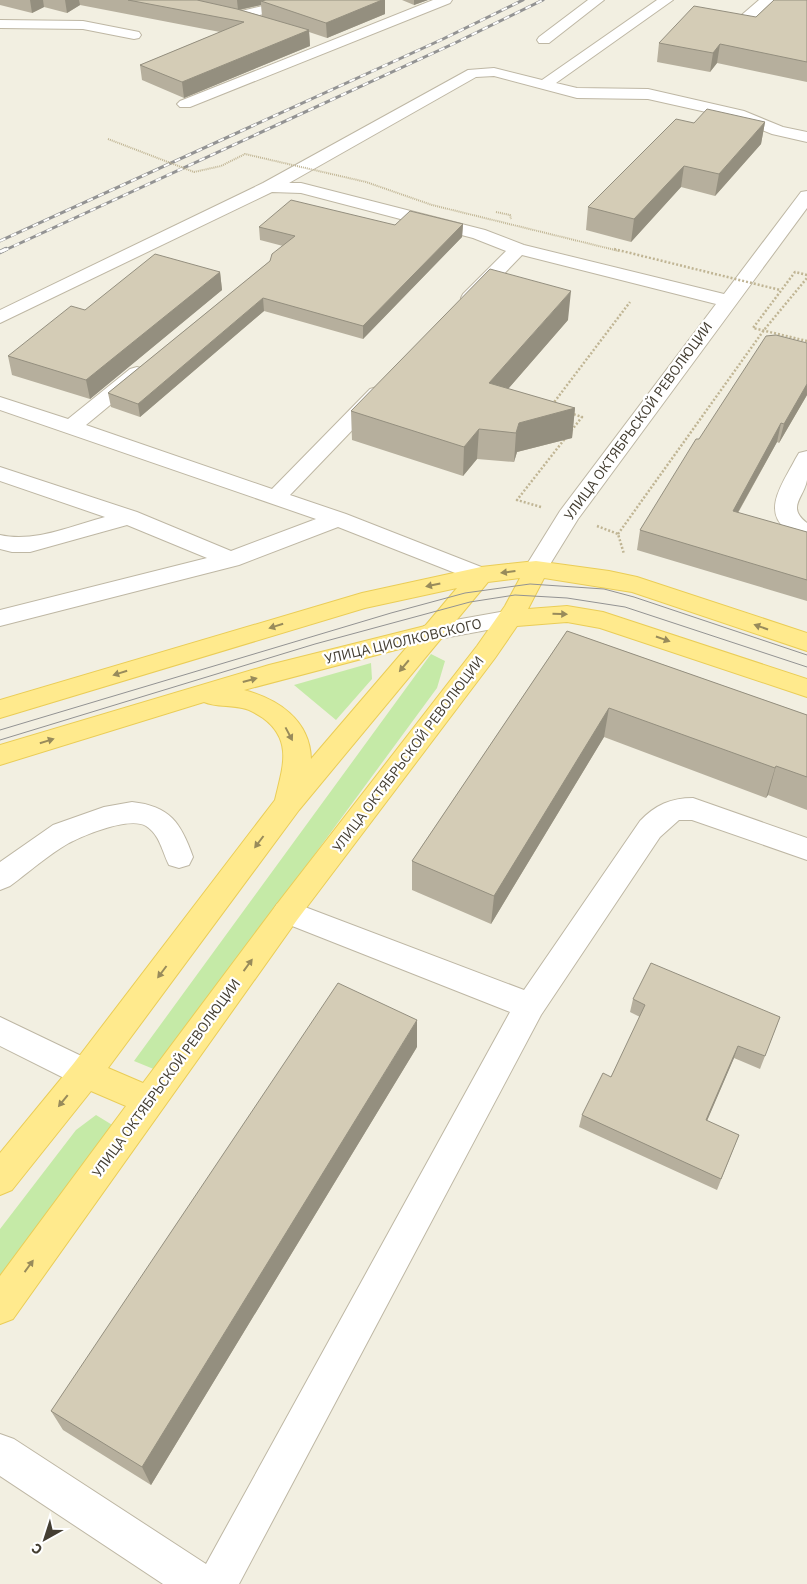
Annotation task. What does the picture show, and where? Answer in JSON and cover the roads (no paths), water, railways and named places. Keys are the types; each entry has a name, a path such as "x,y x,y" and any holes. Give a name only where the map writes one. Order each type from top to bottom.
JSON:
{"main road":[{"path":"0,709 362,601 481,575 536,569 609,578 637,585 807,642"},
{"name":"УЛИЦА ОКТЯБРЬСКОЙ РЕВОЛЮЦИИ","path":"0,1306 287,912 511,618 536,569"},
{"path":"0,1179 85,1073 289,803 481,575"},
{"name":"УЛИЦА ЦИОЛКОВСКОГО","path":"511,618 567,614 603,620 807,688"},
{"name":"УЛИЦА ЦИОЛКОВСКОГО","path":"0,755 186,697 377,645 433,632"},
{"path":"186,697 225,696 257,701 276,713 291,734 298,754 289,803"},
{"path":"85,1073 149,1101"}],"street":[{"path":"238,16 276,7 285,0"},
{"path":"185,104 445,0"},
{"path":"544,40 597,0"},
{"path":"544,85 666,0"},
{"path":"742,22 767,0"},
{"path":"220,12 266,24"},
{"path":"0,24 83,25 134,35"},
{"path":"308,38 331,47"},
{"path":"0,317 268,186 473,74 494,72 589,94 648,94 731,112 778,131 807,137"},
{"path":"268,186 310,190 479,234 518,249 727,301"},
{"name":"УЛИЦА ОКТЯБРЬСКОЙ РЕВОЛЮЦИИ","path":"536,569 568,516 807,196"},
{"path":"456,313 518,249"},
{"path":"71,427 148,364"},
{"path":"275,498 393,377"},
{"path":"0,403 338,519 481,575"},
{"path":"807,458 785,504 789,520 807,534"},
{"path":"0,474 129,517 231,560"},
{"path":"0,542 12,545 30,545 129,517"},
{"path":"0,618 231,560 338,519"},
{"name":"УЛИЦА ЦИОЛКОВСКОГО","path":"433,632 511,618"},
{"path":"217,1584 530,1006 650,829 663,814 681,808 693,809 807,849"},
{"path":"0,878 58,836 106,816 141,811 164,824 175,842 179,858"},
{"path":"287,912 530,1006"},
{"path":"0,1031 85,1073"},
{"path":"0,1452 200,1584"}],"tram line":[{"path":"0,730 391,613 465,593 530,584 604,589 634,597 807,655"},
{"path":"0,740 315,644 470,602 515,595 567,598 625,607 807,667"}],"railway":[{"path":"0,241 443,39 523,0"},
{"path":"3,251 455,43 543,0"},
{"path":"0,252 6,249"}]}
